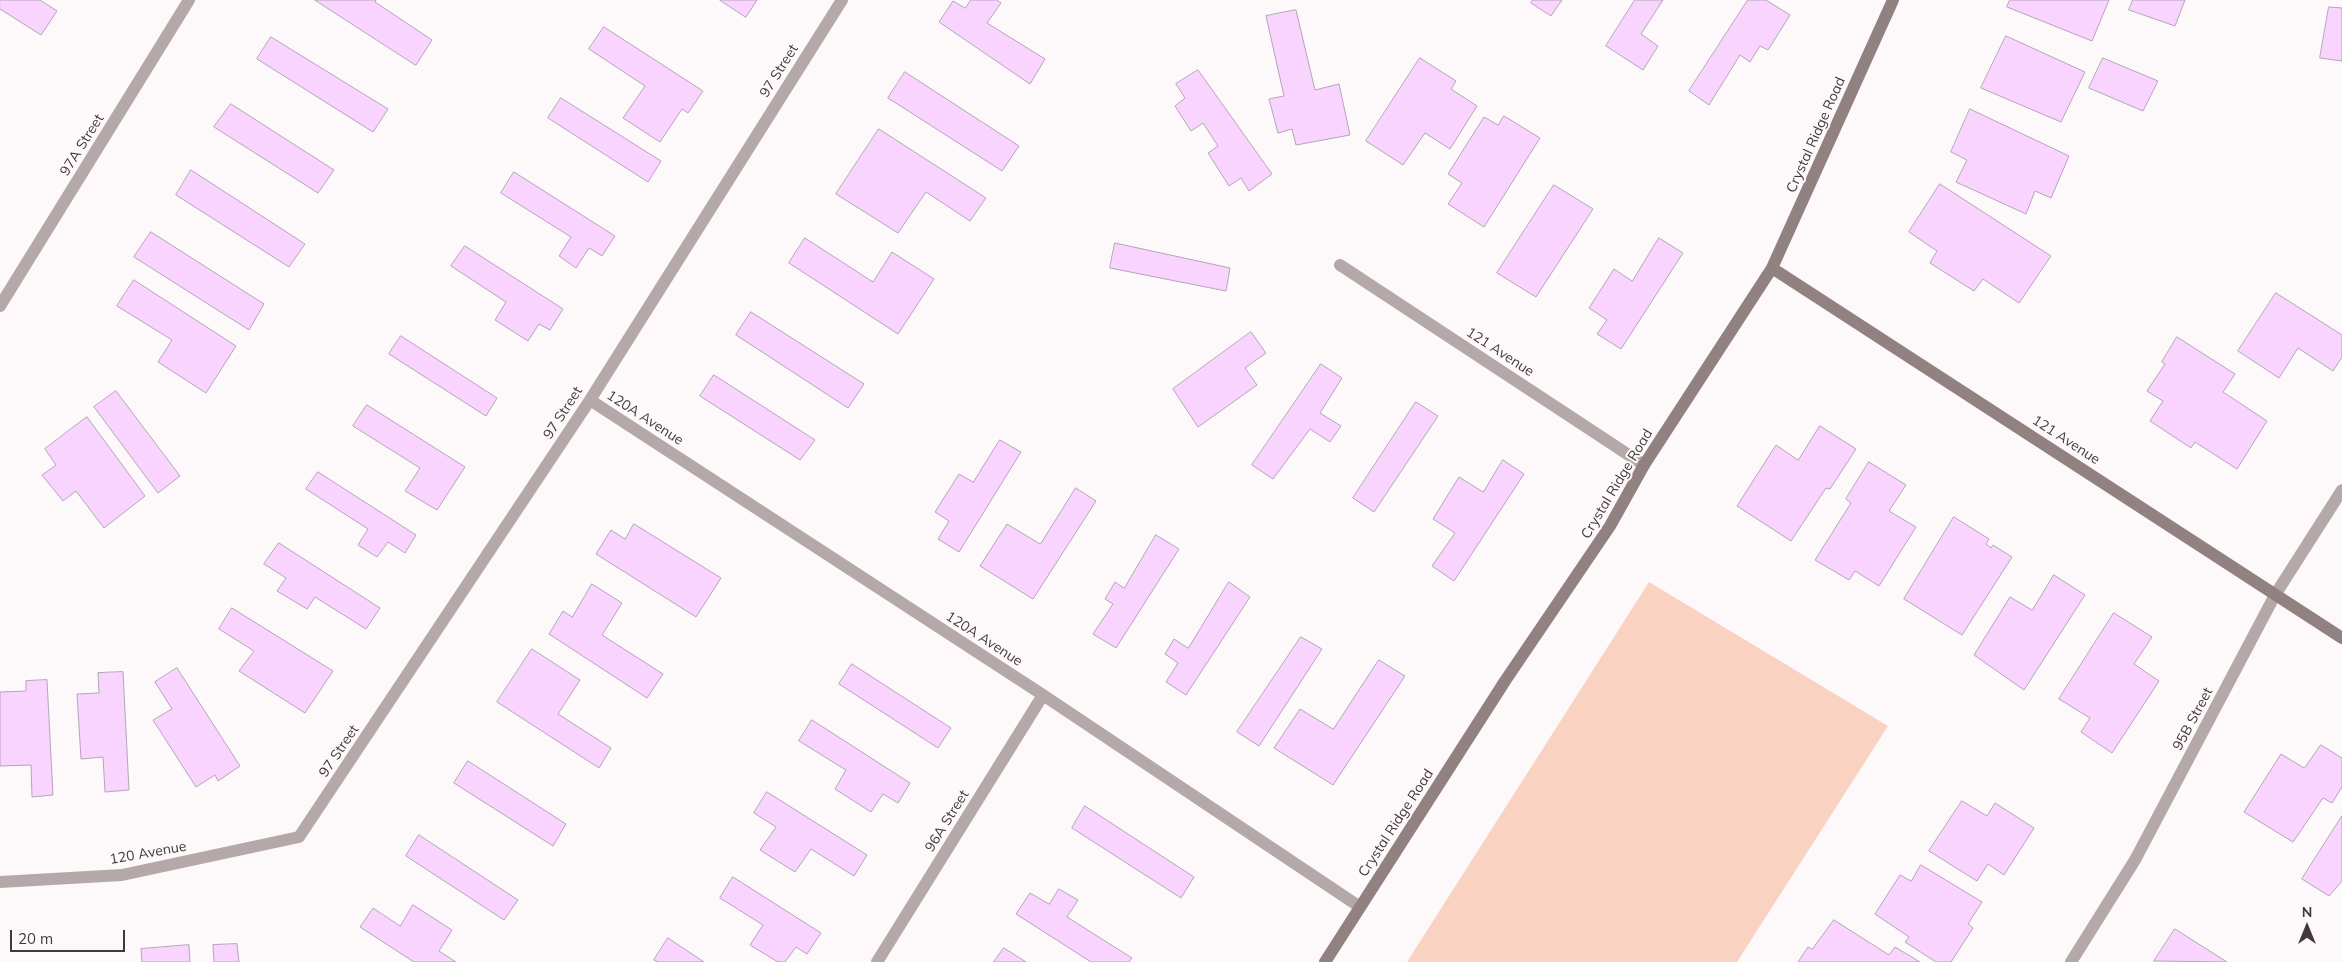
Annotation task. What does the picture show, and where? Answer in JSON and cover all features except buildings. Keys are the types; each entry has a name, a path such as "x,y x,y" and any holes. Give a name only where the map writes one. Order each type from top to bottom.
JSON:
{"street":[{"name":"97A Street","path":"0,306 189,0"},
{"name":"97 Street","path":"299,837 590,400 842,0"},
{"name":"Crystal Ridge Road","path":"1325,962 1505,681 1610,526 1644,465 1772,268 1892,1"},
{"name":"121 Avenue","path":"1340,264 1644,465"},
{"name":"121 Avenue","path":"1772,268 2342,638"},
{"name":"120A Avenue","path":"590,400 1043,695 1360,907"},
{"name":"95B Street","path":"2071,962 2135,860 2275,595 2342,490"},
{"name":"96A Street","path":"876,962 1043,695"},
{"name":"120 Avenue","path":"0,882 122,875 299,837"}],"shaded area":[{"path":"1649,582 1888,726 1737,962 1407,962"}]}
